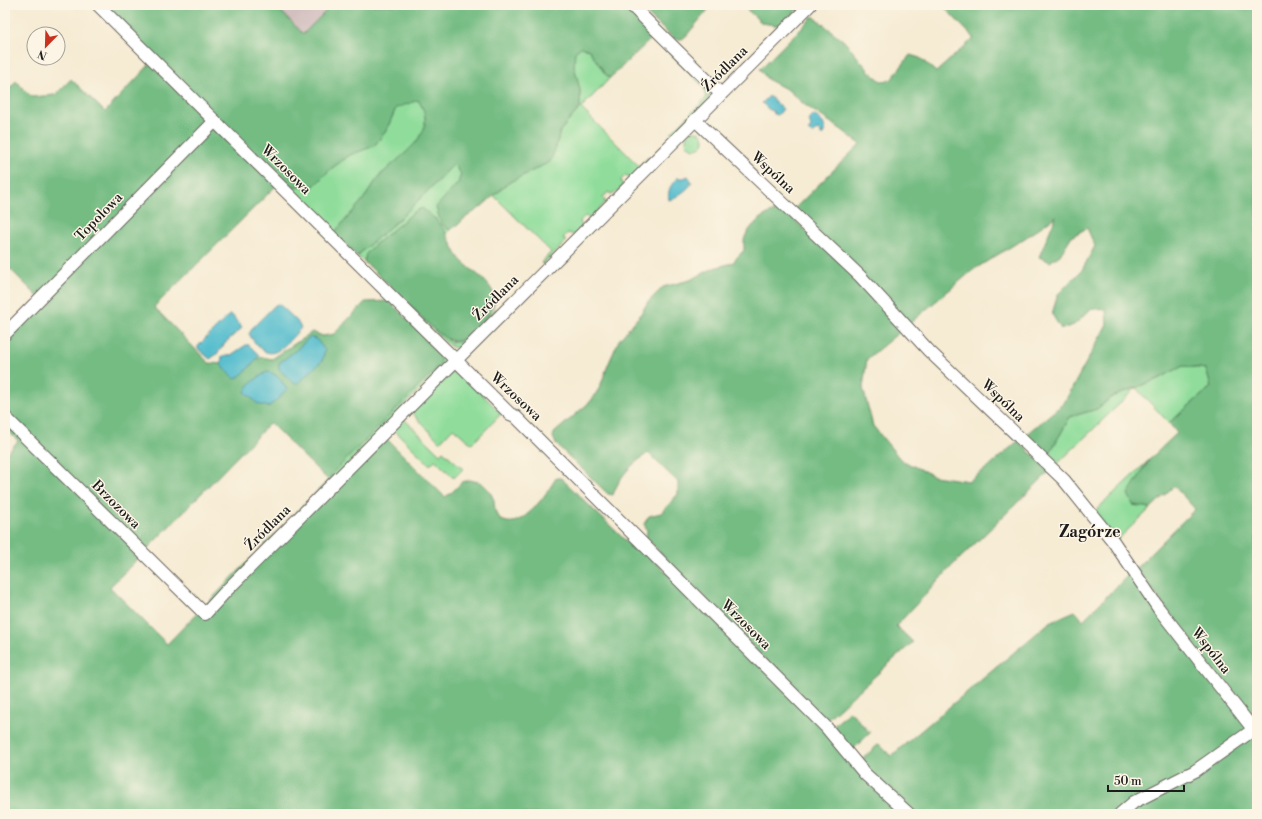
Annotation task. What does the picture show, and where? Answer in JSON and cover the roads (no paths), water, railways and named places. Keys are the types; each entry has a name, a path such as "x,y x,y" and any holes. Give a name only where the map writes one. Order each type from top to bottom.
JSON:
{"street":[{"name":"Wrzosowa","path":"98,5 455,360 510,414 515,416 642,542 826,727 865,774 909,814"},
{"path":"631,5 721,94"},
{"name":"Źródlana","path":"205,614 455,360 810,5"},
{"name":"Wspólna","path":"695,120 860,276 929,351 1064,480 1113,541 1160,609 1255,732"},
{"name":"Topolowa","path":"5,334 215,121"},
{"name":"Brzozowa","path":"5,417 205,614"},
{"path":"1120,814 1134,802 1195,771 1255,732"}],"water":[{"path":"769,96 783,109 778,115 774,114 773,111 768,109 762,103"},
{"path":"813,115 817,117 824,125 825,130 822,136 819,130 812,134 808,131 811,127 809,120"},
{"path":"688,176 692,182 691,185 682,193 669,200 669,190 671,185 677,178 684,178"},
{"path":"279,304 297,321 301,328 282,348 276,352 270,353 263,351 256,345 249,334 253,327 275,305"},
{"path":"229,315 232,315 242,328 227,341 217,354 210,359 198,349 198,346"},
{"path":"310,337 316,339 325,350 322,361 298,383 293,383 279,369 279,363"},
{"path":"246,345 249,345 259,355 241,376 235,379 224,369 221,363 222,357 231,355"},
{"path":"267,372 270,372 276,376 287,389 268,407 258,404 245,392 251,383"}],"district":[{"name":"Zagórze","path":"1090,532"}]}
